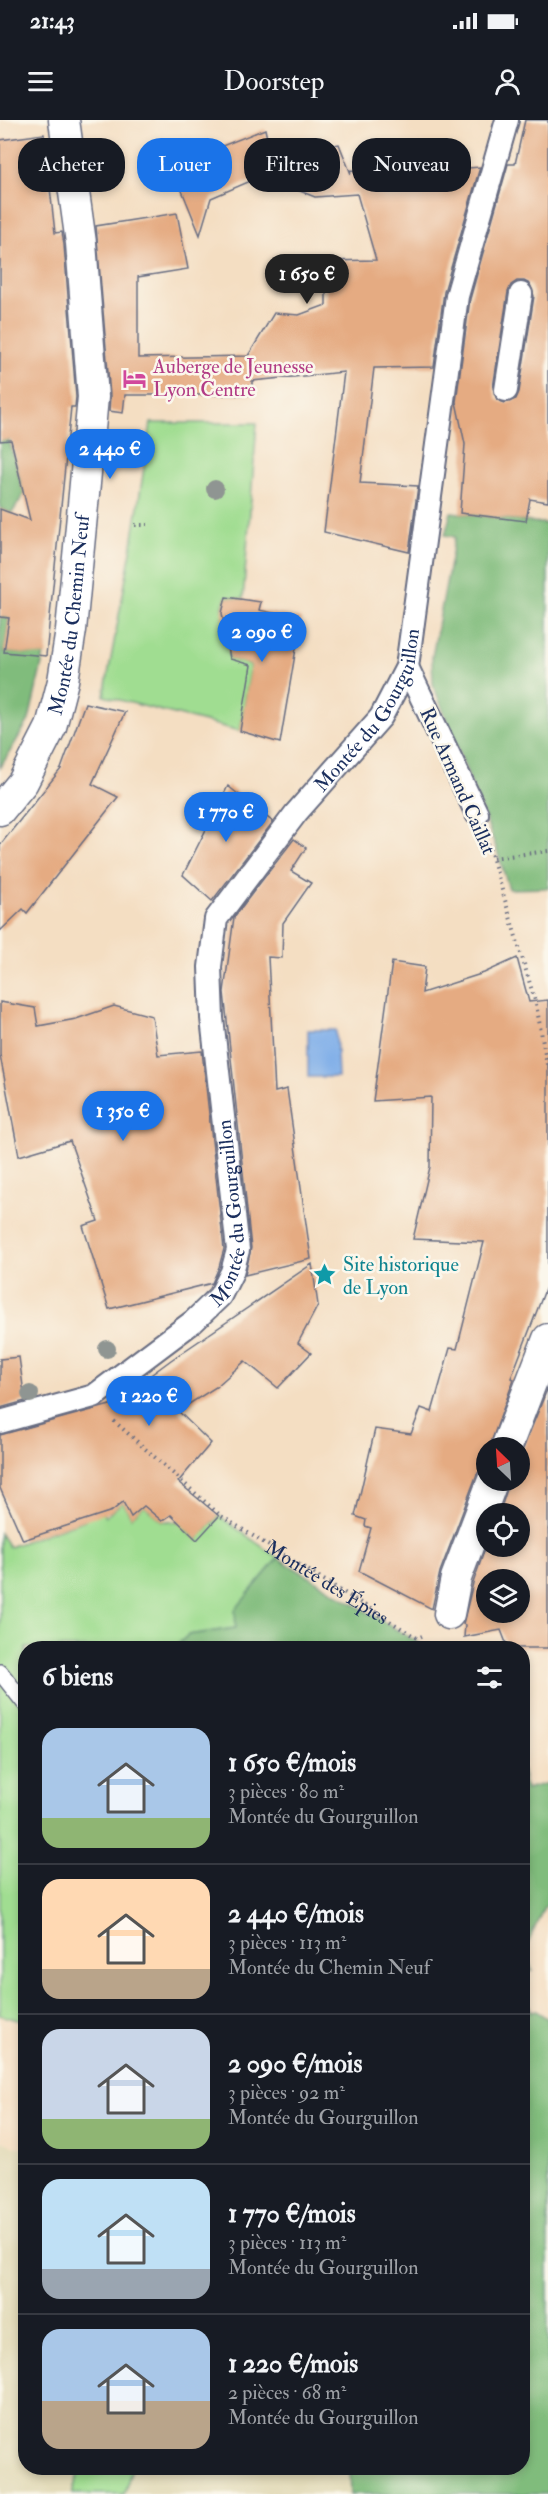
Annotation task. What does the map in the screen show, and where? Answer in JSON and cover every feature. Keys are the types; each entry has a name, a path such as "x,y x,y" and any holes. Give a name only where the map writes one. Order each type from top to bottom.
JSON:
{"street":[{"name":"Montée du Chemin Neuf","path":"0,810 23,782 51,727 63,681 79,550 93,397 81,243 64,120"},
{"name":"Montée du Gourguillon","path":"0,1422 94,1396 194,1321 220,1296 232,1272 237,1250 212,1018 210,967 216,919 296,813 381,717 407,667 457,296 507,120"},
{"path":"506,390 521,294"},
{"name":"Rue Armand Caillat","path":"407,667 477,814"},
{"path":"510,1437 548,1339"},
{"path":"448,1614 456,1578 489,1491"}],"lane":[{"path":"0,1672 18,1695"}],"path":[{"path":"135,525 148,525"},
{"name":"Rue Armand Caillat","path":"477,814 493,858 536,1004 548,1070"},
{"path":"493,858 548,852"},
{"name":"Montée des Épies","path":"108,1415 221,1516 417,1638 439,1631 448,1614"}],"shaded area":[{"path":"0,2141 18,2147 18,2475 350,2475 351,2494 0,2494"}],"green space":[{"path":"151,423 257,423 243,599 226,597 222,609 230,659 251,665 240,731 104,696 131,551"},
{"path":"9,440 24,494 12,513 0,509 0,441"},
{"path":"451,512 548,524 548,888 509,889 496,847 433,684 432,657 455,537 445,535"},
{"path":"0,617 9,618 4,652 44,655 29,720 0,768"},
{"path":"97,1499 105,1517 123,1502 131,1517 144,1506 162,1521 179,1522 197,1540 219,1516 278,1558 248,1594 236,1628 188,1635 182,1641 18,1641 18,2020 0,2015 0,1533 9,1547 85,1520"},
{"path":"278,1558 415,1641 182,1641 188,1635 236,1628 235,1610"},
{"path":"548,1783 548,1905 544,1907 530,1939 530,1788"},
{"path":"530,2008 531,2012 536,2011 548,2019 548,2494 351,2494 350,2475 530,2475"},
{"path":"78,2475 130,2475 124,2494 72,2494"}],"water":[{"path":"308,1030 336,1030 338,1077 308,1077"}],"building":[{"path":"525,120 548,120 548,502 530,499 526,521 460,513 465,444 456,402 470,299 508,164 515,164","holes":["517,281 530,284 534,296 519,392 516,399 505,403 497,400 493,388 508,292 511,285"]},
{"path":"265,129 267,138 244,138 244,184 232,189 232,142"},
{"path":"44,134 44,138 18,138 18,192 50,192 55,233 62,232 64,245 76,397 75,407 71,407 46,656 4,652 9,618 0,617 0,509 30,520 11,440 0,441 0,140"},
{"path":"340,146 351,174 350,170 352,170 352,192 471,192 471,168 480,167 444,292 434,367 374,368 360,483 418,486 409,552 324,532 344,372 252,381 252,395 125,395 123,413 109,411 110,396 96,226 177,213 188,269 138,277 138,358 248,356 274,313 299,315 326,305 326,261 376,260 357,194 315,197 302,192 340,192"},
{"path":"183,192 225,192 211,198 200,235"},
{"path":"226,597 261,602 259,610 301,619 280,743 240,731 251,665 230,659 222,613"},
{"path":"85,703 125,712 92,784 118,797 27,913 23,909 0,931 0,845 61,769"},
{"path":"228,786 273,822 212,901 183,875"},
{"path":"294,839 306,848 291,871 311,883 283,923 282,958 268,957 275,1092 287,1089 311,1259 245,1275 251,1248 224,992 234,917"},
{"path":"517,958 529,1002 548,1000 548,1282 511,1378 514,1379 493,1437 476,1437 476,1477 440,1572 432,1609 359,1571 371,1528 365,1526 366,1520 355,1516 375,1429 411,1434 421,1408 432,1412 450,1348 457,1349 484,1242 413,1239 430,1167 431,1097 373,1101 392,962 425,967 422,993 484,973"},
{"path":"0,1002 35,1008 38,1026 76,1019 114,1006 152,1016 158,1055 202,1051 224,1249 212,1283 109,1309 83,1226 98,1221 70,1141 19,1156 0,1055"},
{"path":"312,1264 318,1305 298,1343 311,1353 278,1388 245,1361 216,1387 178,1411 211,1443 178,1482 219,1516 197,1540 171,1515 162,1521 144,1506 131,1517 123,1502 112,1511 23,1540 0,1488 0,1435 110,1405 171,1360"},
{"path":"19,1357 25,1401 0,1408 0,1359"},
{"path":"548,1387 548,1648 530,1648 530,1641 505,1641 501,1630 464,1637 465,1625 463,1624 476,1574 476,1623 530,1623 530,1569 478,1569 482,1557 530,1557 530,1503 503,1503 506,1491 530,1491 530,1437 528,1437"}],"place":[{"name":"Auberge de Jeunesse Lyon Centre","path":"135,378"},
{"name":"Site historique de Lyon","path":"325,1275"}]}
